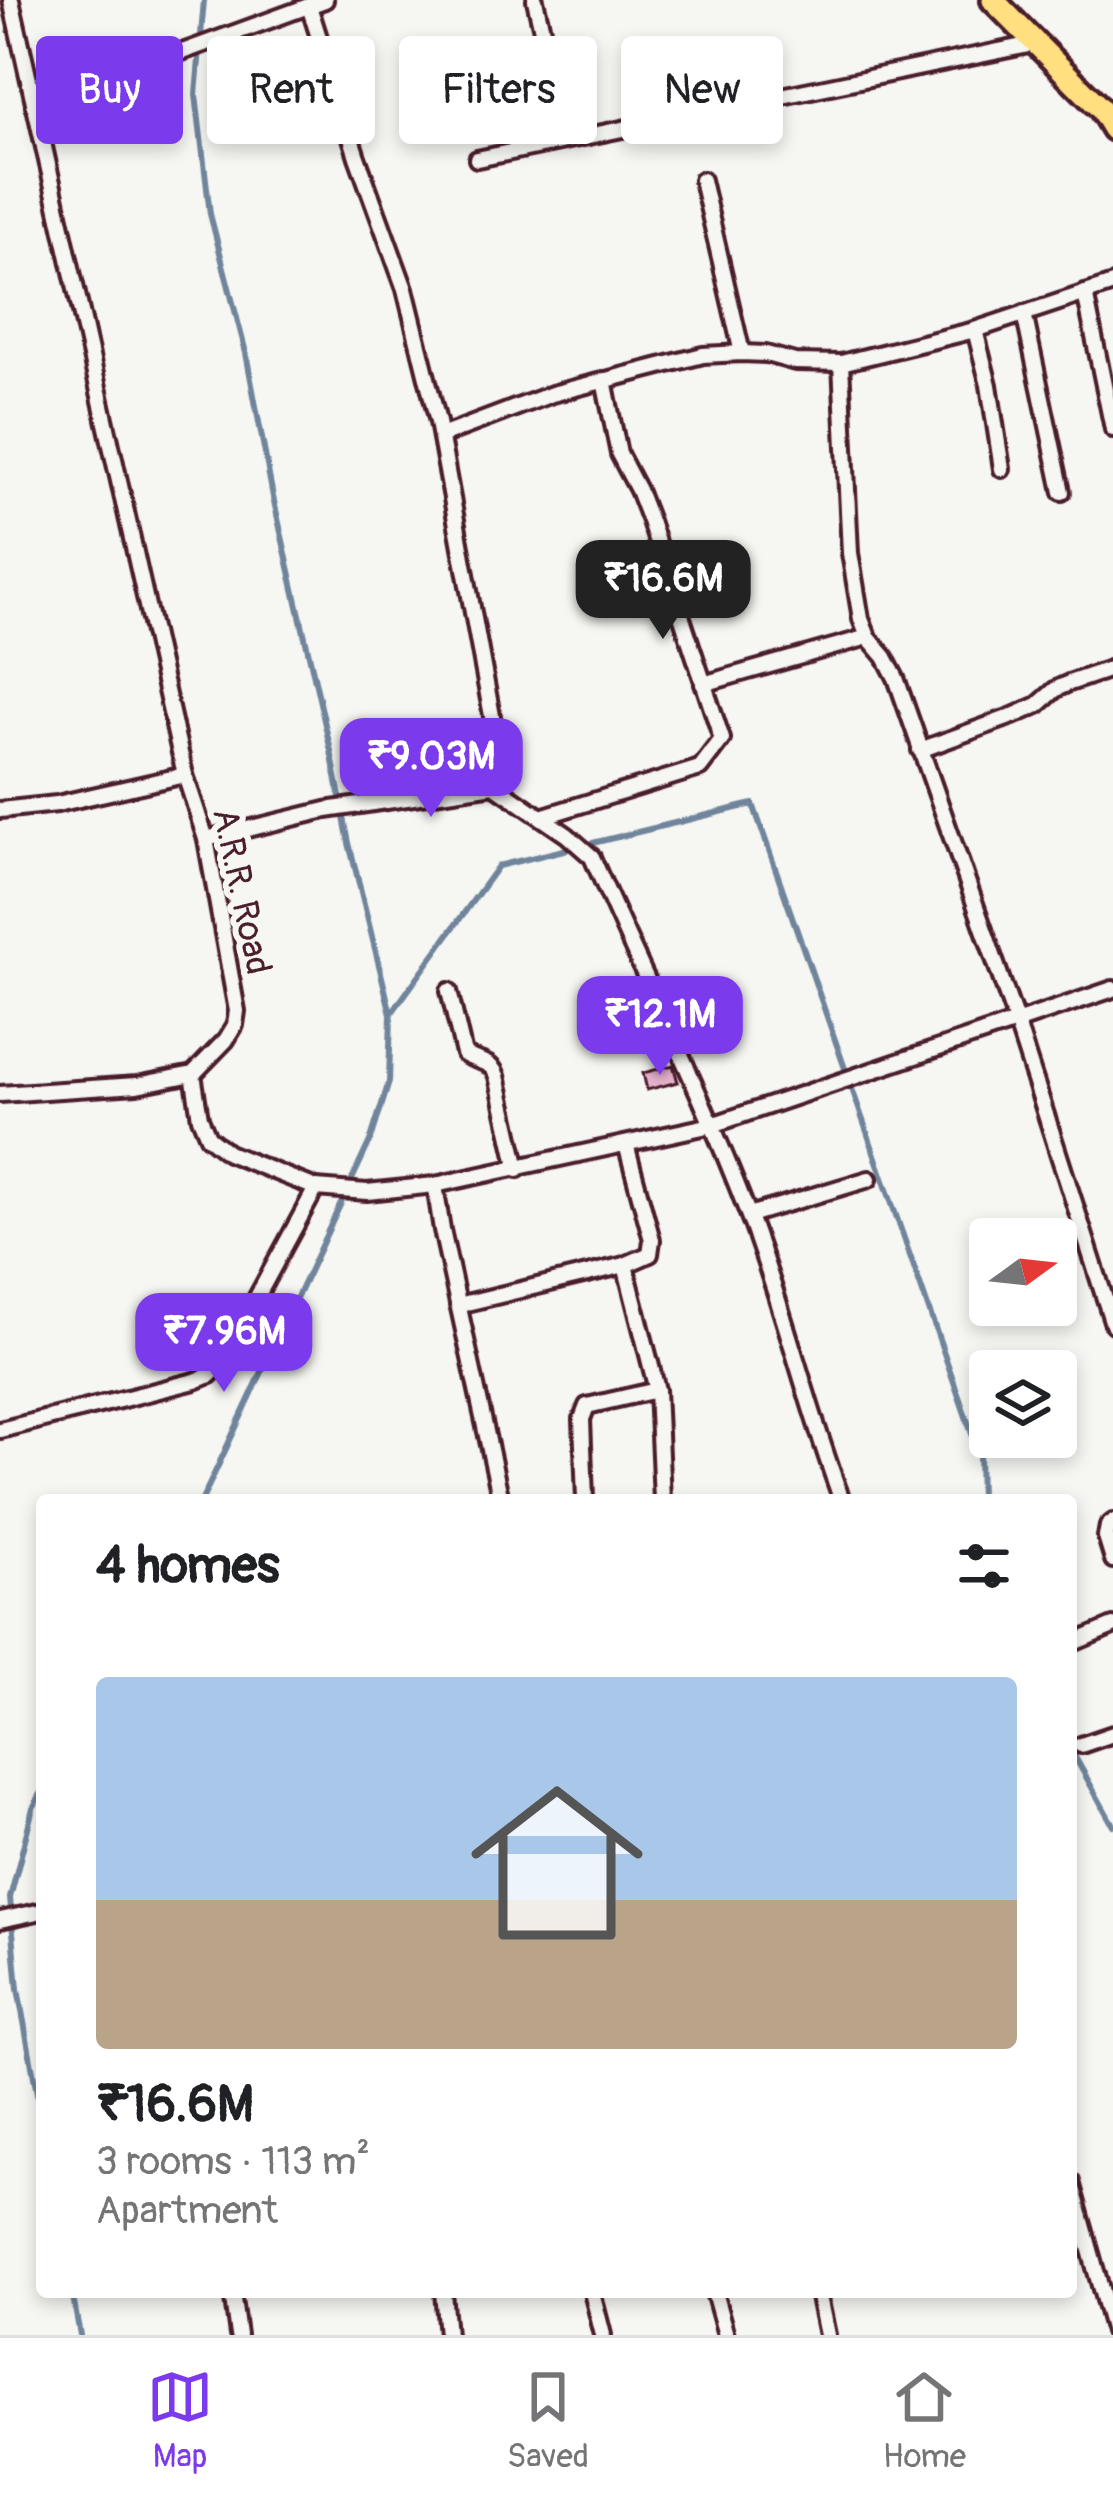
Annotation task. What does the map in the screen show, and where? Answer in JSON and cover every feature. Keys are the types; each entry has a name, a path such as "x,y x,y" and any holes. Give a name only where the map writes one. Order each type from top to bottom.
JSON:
{"main road":[{"path":"993,0 1101,109 1113,129"}],"street":[{"name":"A.R.R. Road","path":"11,0 185,775 206,839 237,1011 226,1040 193,1074"},
{"path":"34,106 325,0"},
{"path":"535,0 543,36"},
{"path":"309,6 405,289 441,436 492,716 494,785"},
{"path":"597,133 1038,43"},
{"path":"477,159 544,144"},
{"path":"702,180 742,353"},
{"path":"441,436 552,394 703,355 766,354 795,362 841,363 975,329 1113,284"},
{"path":"1085,293 1113,429"},
{"path":"1024,314 1062,492"},
{"path":"975,329 1002,469"},
{"path":"841,363 850,553 861,619 896,678 1016,1021 1113,1324"},
{"path":"541,818 700,767 722,739 650,521 619,454 604,380"},
{"path":"703,684 868,637"},
{"path":"920,750 1012,716 1056,689 1113,668"},
{"path":"0,810 57,804 185,775"},
{"path":"206,839 326,811 494,785 592,857 749,1215 840,1494"},
{"path":"0,1094 137,1084 193,1074 200,1118 208,1136 228,1153 323,1188 368,1192 435,1185 712,1125 1113,988"},
{"path":"448,991 464,1054 488,1062 497,1076 518,1168"},
{"path":"458,1305 645,1257 652,1247 626,1144"},
{"path":"749,1215 869,1179"},
{"path":"435,1185 500,1494"},
{"path":"0,1430 210,1375 323,1188"},
{"path":"625,1265 657,1390 662,1494"},
{"path":"585,1494 582,1419 587,1406 657,1390"},
{"path":"1113,1522 1106,1537 1113,1560"},
{"path":"1077,1641 1113,1626"},
{"path":"1081,1745 1113,1734"},
{"path":"0,1920 36,1913"},
{"path":"1077,2203 1113,2332"},
{"path":"233,2298 238,2335"},
{"path":"444,2298 447,2335"},
{"path":"594,2298 603,2335"},
{"path":"716,2298 726,2335"},
{"path":"819,2298 827,2335"}],"building":[{"path":"673,1065 678,1082 647,1090 643,1073"}],"waterway":[{"path":"204,0 196,95 210,214 246,353 273,497 391,1014 389,1082 371,1139 205,1494"},
{"path":"391,1014 498,866 753,804 979,1454 980,1494"},
{"path":"1077,1761 1113,1825"},
{"path":"36,1803 10,1898 18,1989 36,2088"},
{"path":"73,2298 80,2335"}]}
